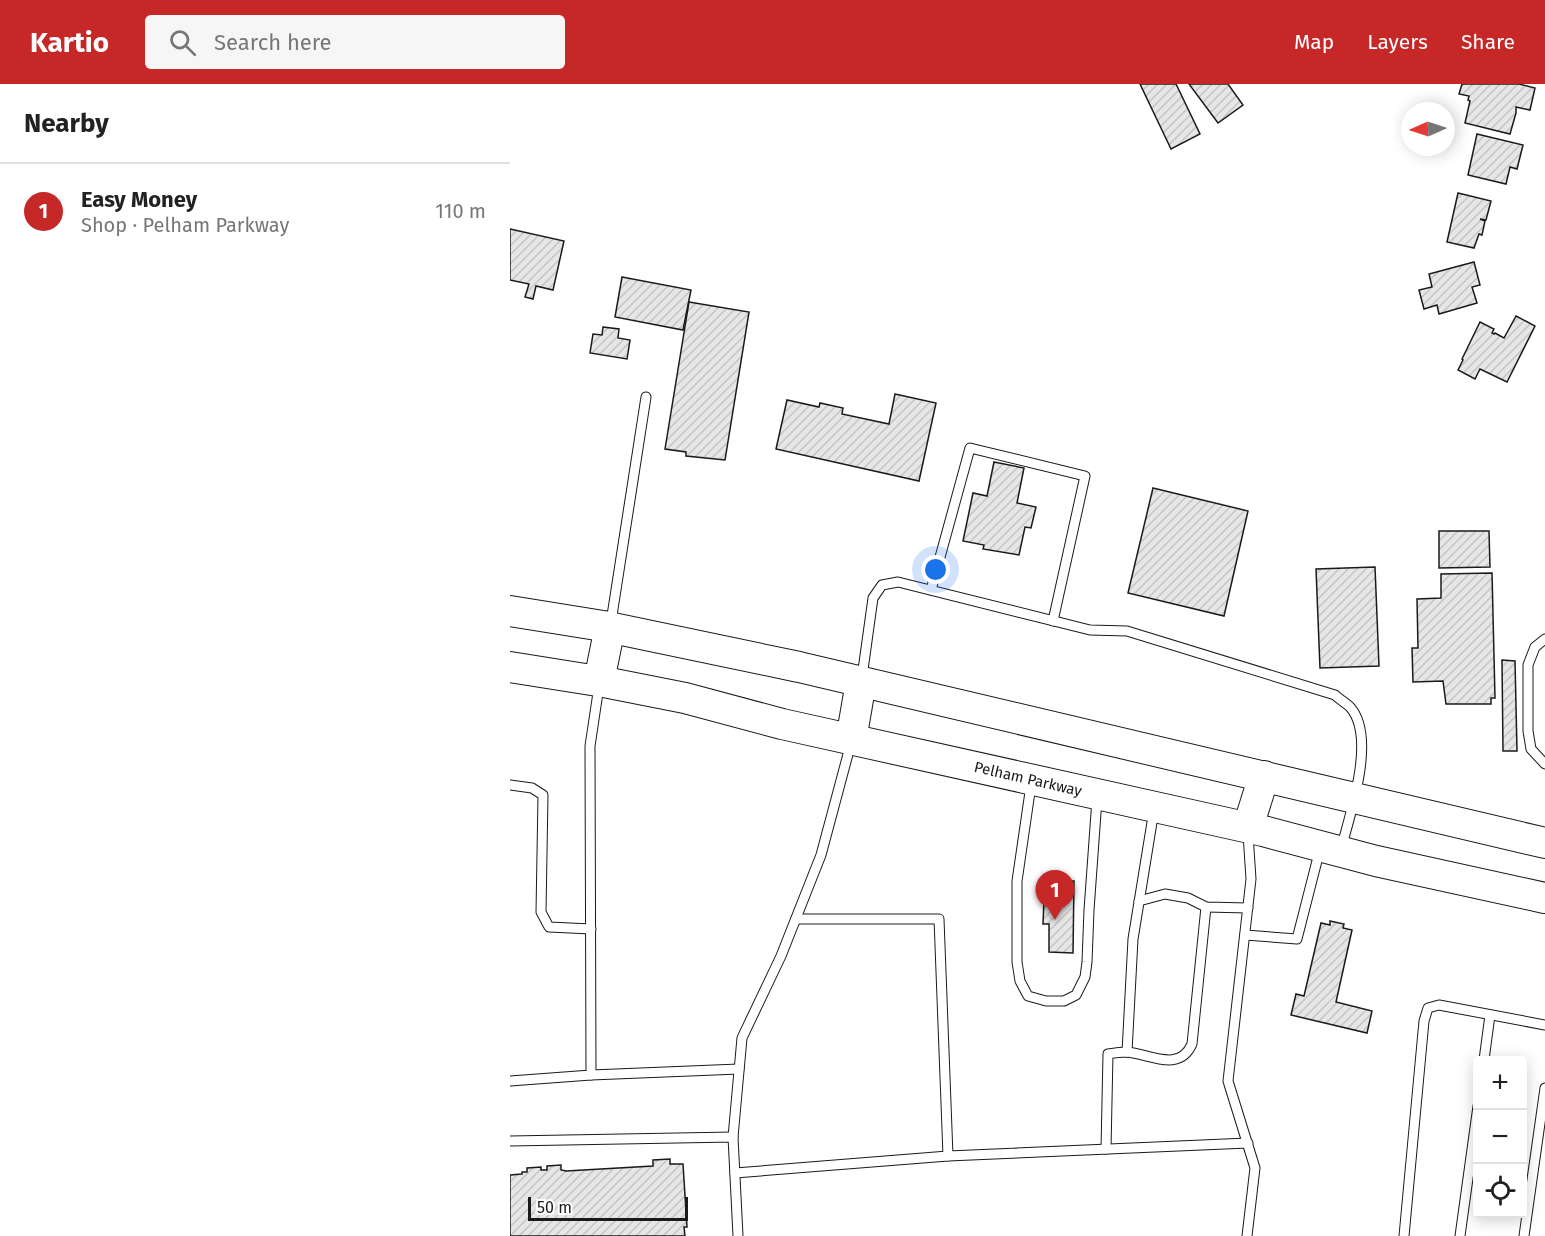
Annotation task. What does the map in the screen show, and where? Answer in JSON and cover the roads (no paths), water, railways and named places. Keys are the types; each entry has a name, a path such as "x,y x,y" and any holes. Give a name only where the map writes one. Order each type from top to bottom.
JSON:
{"main road":[{"path":"510,611 610,627 861,682 1545,843"},
{"path":"600,681 610,627"},
{"name":"Pelham Parkway","path":"510,667 600,681 686,698 782,724 1248,827 1420,871 1545,898"},
{"path":"851,740 861,682"},
{"path":"1248,827 1264,776"}],"lane":[{"path":"610,627 646,397"},
{"path":"931,590 970,448 1085,476 1053,621"},
{"path":"861,682 873,598 882,585 898,582 1090,630 1127,631 1335,695 1351,708 1362,740 1362,753 1354,797 1330,849 1297,939 1245,935"},
{"path":"1545,639 1535,647 1528,665 1528,731 1531,749 1545,764"},
{"path":"591,1075 590,746 600,681"},
{"path":"738,1236 733,1137 742,1038 781,956 821,855 851,740"},
{"path":"1032,780 1017,881 1017,962 1020,981 1028,996 1046,1001 1064,1001 1076,995 1084,977 1087,962 1098,794"},
{"path":"510,785 532,788 543,795 542,912 549,927 591,929"},
{"path":"1127,1052 1133,939 1154,806"},
{"path":"1247,1236 1256,1168 1228,1081 1251,879 1248,827"},
{"path":"1139,901 1165,894 1188,898 1206,907 1248,908"},
{"path":"1106,1149 1108,1054 1127,1052 1166,1060 1179,1058 1188,1053 1192,1044 1206,907"},
{"path":"796,919 939,919 948,1156"},
{"path":"1404,1236 1424,1021 1428,1008 1439,1005 1545,1025"},
{"path":"1485,1056 1490,1015"},
{"path":"510,1081 739,1069"},
{"path":"1524,1236 1545,1088"},
{"path":"1460,1236 1477,1110"},
{"path":"510,1140 733,1137"},
{"path":"735,1173 948,1156 1248,1143"}],"place":[{"name":"Easy Money","path":"1055,920"}]}
